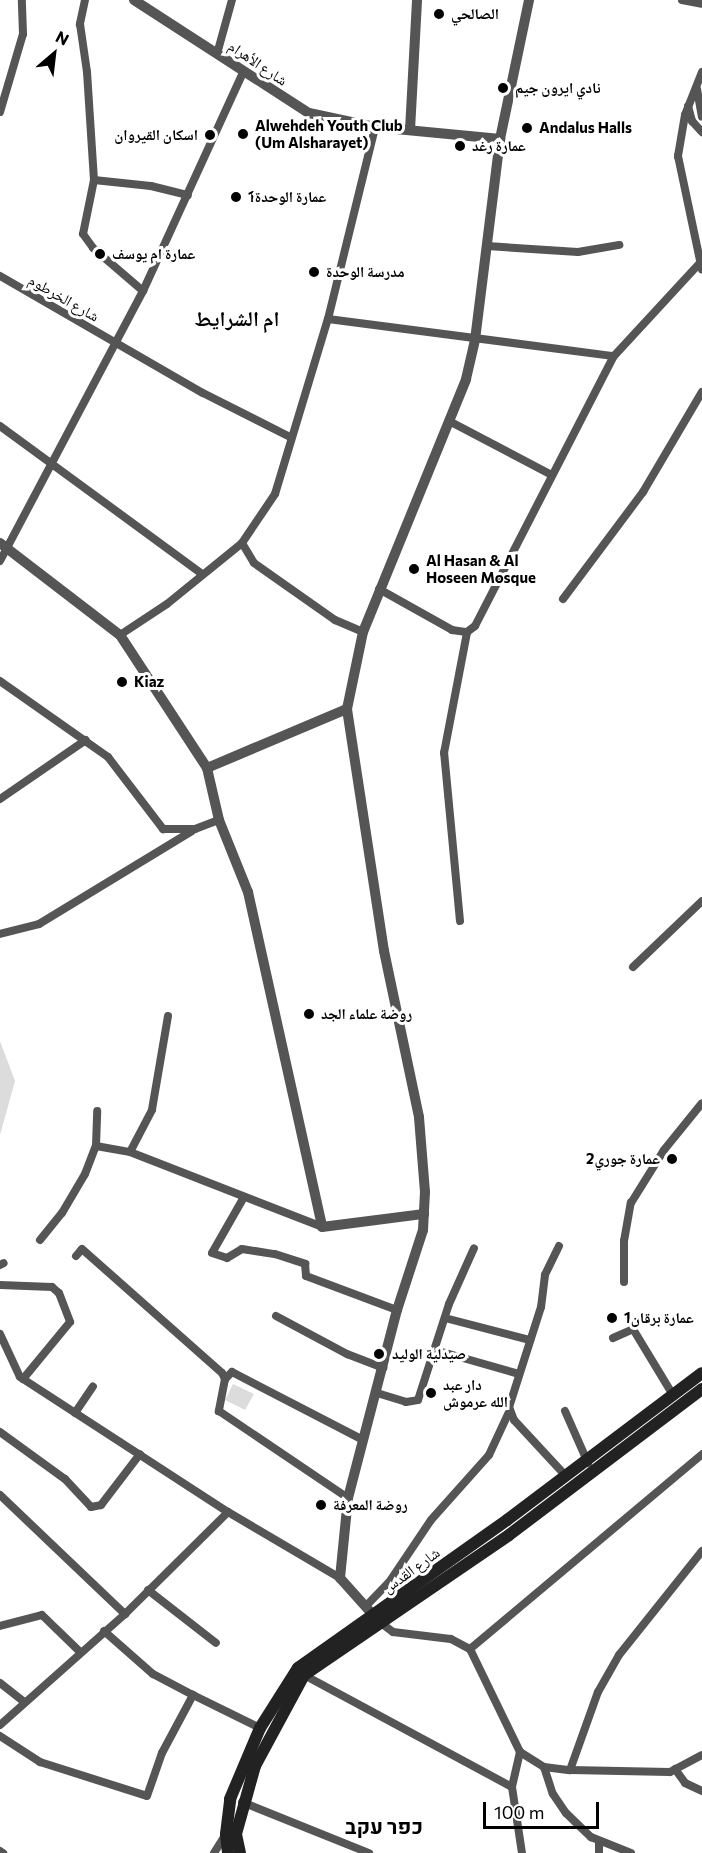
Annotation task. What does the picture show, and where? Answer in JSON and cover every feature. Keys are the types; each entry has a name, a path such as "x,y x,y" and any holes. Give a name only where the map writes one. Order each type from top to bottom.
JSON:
{"main road":[{"name":"شارع القدس","path":"240,1853 236,1834 242,1802 280,1714 304,1675 374,1616 702,1373"},
{"name":"شارع القدس","path":"228,1853 226,1834 230,1799 260,1728 298,1668 594,1471 702,1389"}],"street":[{"path":"0,112 23,34 22,0"},
{"path":"85,0 80,24 87,72 94,180 83,234 93,248 143,291"},
{"name":"شارع الأهرام","path":"134,0 148,4 243,73 309,113 375,127 500,139"},
{"path":"217,54 232,0"},
{"path":"410,130 417,0"},
{"path":"340,1578 348,1498 397,1310 423,1230 424,1214 419,1117 384,951 347,709 363,632 466,378 475,340 500,139 529,0"},
{"path":"682,0 702,4"},
{"path":"460,921 444,753 467,632 475,626 501,580 614,356 700,267 678,156 688,106 702,72"},
{"path":"0,561 3,545 143,291 243,73"},
{"path":"697,82 702,117"},
{"path":"680,138 699,129 688,106"},
{"path":"120,635 166,604 242,543 275,494 290,437 328,319 375,127"},
{"path":"94,180 151,186 188,195"},
{"path":"487,246 579,252 619,245"},
{"name":"شارع الخرطوم","path":"0,276 115,344 259,424 290,437"},
{"path":"328,319 475,340 614,356"},
{"path":"563,599 643,492 702,392"},
{"path":"449,421 552,475"},
{"path":"0,426 201,574"},
{"path":"242,543 254,563 335,620 363,632"},
{"path":"3,545 120,635 207,768 219,820 248,892 322,1227"},
{"path":"379,589 453,630 467,632"},
{"path":"0,681 108,757 164,829 195,829"},
{"path":"207,768 347,709"},
{"path":"0,799 86,740"},
{"path":"0,934 39,924 151,853 195,829 219,820"},
{"path":"633,967 702,901"},
{"path":"130,1152 152,1110 168,1016"},
{"path":"624,1282 624,1241 631,1203 664,1150 702,1103"},
{"path":"40,1240 62,1214 96,1146 97,1111"},
{"path":"96,1146 130,1152 322,1227 424,1214"},
{"path":"244,1197 212,1253 227,1258 242,1249 275,1254 305,1264 306,1276 397,1310"},
{"path":"374,1616 390,1581 431,1520 489,1455 509,1412 530,1340 545,1275 560,1246"},
{"path":"377,1393 406,1402 418,1400 445,1318 474,1248"},
{"path":"76,1256 82,1249 225,1378"},
{"path":"0,1285 52,1287 59,1293 70,1322 23,1379"},
{"path":"276,1317 347,1354 383,1368"},
{"path":"445,1318 530,1340"},
{"path":"613,1338 633,1329 673,1395"},
{"path":"0,1334 23,1379 228,1512 340,1578 374,1616 393,1632 451,1639 470,1649 520,1752 544,1767 570,1770 675,1769 702,1755"},
{"path":"435,1350 519,1374"},
{"path":"348,1498 219,1411 225,1378 232,1372 363,1440"},
{"path":"75,1413 93,1386"},
{"path":"565,1411 585,1449 586,1460 594,1471"},
{"path":"509,1412 566,1475"},
{"path":"0,1432 65,1479 91,1508 100,1505 140,1454"},
{"path":"470,1649 702,1454"},
{"path":"0,1495 125,1614"},
{"path":"0,1725 125,1614 228,1512"},
{"path":"570,1770 598,1692 619,1655 702,1551"},
{"path":"148,1590 216,1643"},
{"path":"1,1624 42,1615 80,1652"},
{"path":"104,1631 153,1674 260,1728"},
{"path":"304,1675 512,1787"},
{"path":"0,1683 24,1702"},
{"path":"0,1736 40,1762 147,1796 162,1753 193,1695"},
{"path":"520,1752 512,1787 522,1853"},
{"path":"544,1767 553,1794 566,1813 598,1841 631,1853"},
{"path":"675,1769 685,1782 702,1791"},
{"path":"242,1802 369,1853"},
{"path":"214,1853 226,1834"},
{"path":"598,1841 599,1853"}],"shaded area":[{"path":"0,1041 15,1081 0,1135"},
{"path":"233,1384 254,1394 245,1410 225,1400"}],"place":[{"name":"الصالحي","path":"439,14"},
{"name":"نادي ايرون جيم","path":"503,88"},
{"name":"Andalus Halls","path":"527,128"},
{"name":"Alwehdeh Youth Club (Um Alsharayet)","path":"243,134"},
{"name":"اسكان القيروان","path":"210,135"},
{"name":"عمارة رغد","path":"460,146"},
{"name":"عمارة الوحدة1","path":"236,197"},
{"name":"عمارة ام يوسف","path":"100,254"},
{"name":"مدرسة الوحدة","path":"314,272"},
{"name":"Al Hasan & Al Hoseen Mosque","path":"414,569"},
{"name":"Kiaz","path":"122,682"},
{"name":"روضة علماء الجد","path":"309,1014"},
{"name":"عمارة جوري2","path":"672,1159"},
{"name":"1عمارة برقان","path":"612,1318"},
{"name":"صيدلية الوليد","path":"379,1354"},
{"name":"دار عبد الله عرموش","path":"431,1393"},
{"name":"روضة المعرفة","path":"321,1505"}],"district":[{"name":"ام الشرايط","path":"237,318"},
{"name":"כפר עקב","path":"384,1826"}]}
